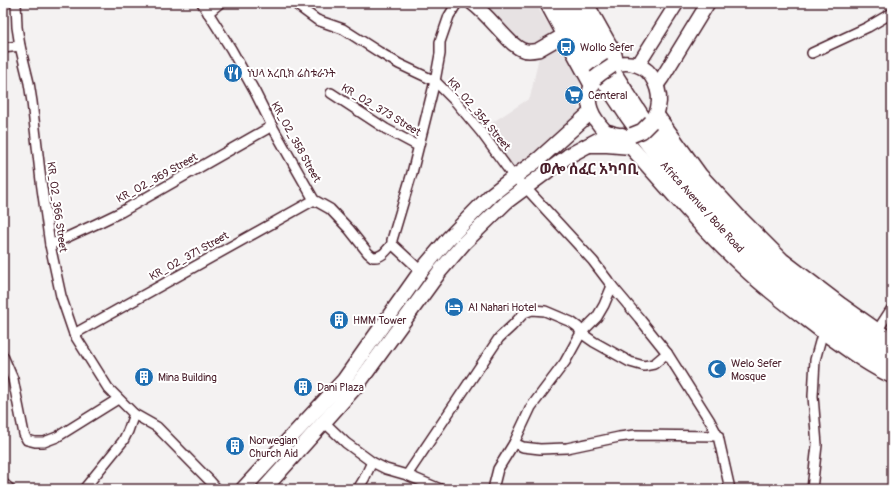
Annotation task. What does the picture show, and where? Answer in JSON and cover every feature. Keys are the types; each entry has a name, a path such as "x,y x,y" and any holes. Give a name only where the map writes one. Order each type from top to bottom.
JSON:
{"main road":[{"path":"472,3 480,9 507,38 520,49 534,51 538,50 564,35"},
{"path":"547,3 583,70 593,82"},
{"name":"Africa Avenue / Bole Road","path":"562,3 599,73 647,144 684,191 746,255 802,303 836,329 892,366"},
{"name":"Africa Avenue / Bole Road","path":"574,3 596,44 639,112 666,150 715,208 754,248 805,292 885,349 892,352"},
{"path":"586,3 614,53 614,65"},
{"path":"638,65 677,3"},
{"path":"657,85 708,3"},
{"path":"264,489 358,384 440,271 464,243 506,202 568,156 588,145 620,138 642,131 653,118 658,108 659,101 657,85 648,72 638,65 625,63 614,65 600,74 593,82 588,100 591,112 597,123 604,130 620,138"},
{"path":"579,124 584,112 586,82 583,70"},
{"path":"243,489 344,380 421,271 448,239 491,195 539,159 591,112"},
{"name":"Africa Avenue / Bole Road","path":"653,118 700,175 782,260 892,341"},
{"path":"588,145 606,145 620,138"},
{"name":"Africa Avenue / Bole Road","path":"620,138 705,230 742,267 774,295 851,352 878,370 892,376"}],"street":[{"name":"KR_02_366 Street","path":"16,3 17,27 32,102 50,245 61,296 74,334 108,388 118,399 134,414 157,427 217,489"},
{"name":"KR_02_358 Street","path":"202,3 231,49 314,200 330,209 373,258 378,258 392,244"},
{"path":"208,13 220,3"},
{"name":"KR_02_354 Street","path":"296,3 317,20 343,29 399,64 435,81 455,101 481,132 514,177 526,188 593,261 667,354 718,436 730,489"},
{"name":"KR_02_373 Street","path":"392,244 435,81 440,54 440,42 449,16 457,3"},
{"path":"812,53 868,27 892,13"},
{"path":"3,48 20,46"},
{"name":"KR_02_373 Street","path":"331,93 386,129 418,146"},
{"name":"KR_02_369 Street","path":"50,245 121,212 272,126"},
{"name":"KR_02_371 Street","path":"74,334 314,200"},
{"path":"392,244 421,271"},
{"path":"493,489 498,469 514,443 531,407 565,362 581,333 597,317 612,286"},
{"path":"878,331 892,308"},
{"path":"407,475 499,338 524,313 532,310 545,311 571,322 578,327 581,333 594,342 630,362 644,366 654,364 667,354"},
{"path":"812,489 817,445 813,396 815,360 823,331"},
{"path":"3,356 14,379 24,434 27,440 44,442 57,437 118,399"},
{"path":"84,489 123,441 134,414"},
{"path":"324,422 346,443 372,462 386,469 407,475 440,489"},
{"path":"514,443 524,447 540,449 567,448 635,435 718,436"},
{"path":"358,489 372,462"},
{"path":"3,483 10,489"}],"shaded area":[{"path":"485,3 535,3 580,75 578,121 513,168 485,127 530,98 539,56 495,20"}],"place":[{"name":"Wollo Sefer","path":"566,47"},
{"name":"ነህላ አረቢክ ሬስቱራንት","path":"233,73"},
{"name":"Centeral","path":"574,95"},
{"name":"Al Nahari Hotel","path":"454,307"},
{"name":"HMM Tower","path":"339,320"},
{"name":"Welo Sefer Mosque","path":"717,369"},
{"name":"Mina Building","path":"144,377"},
{"name":"Dani Plaza","path":"303,387"},
{"name":"Norwegian Church Aid","path":"235,446"}],"district":[{"name":"ወሎ ሰፈር አካባቢ","path":"589,169"}]}
